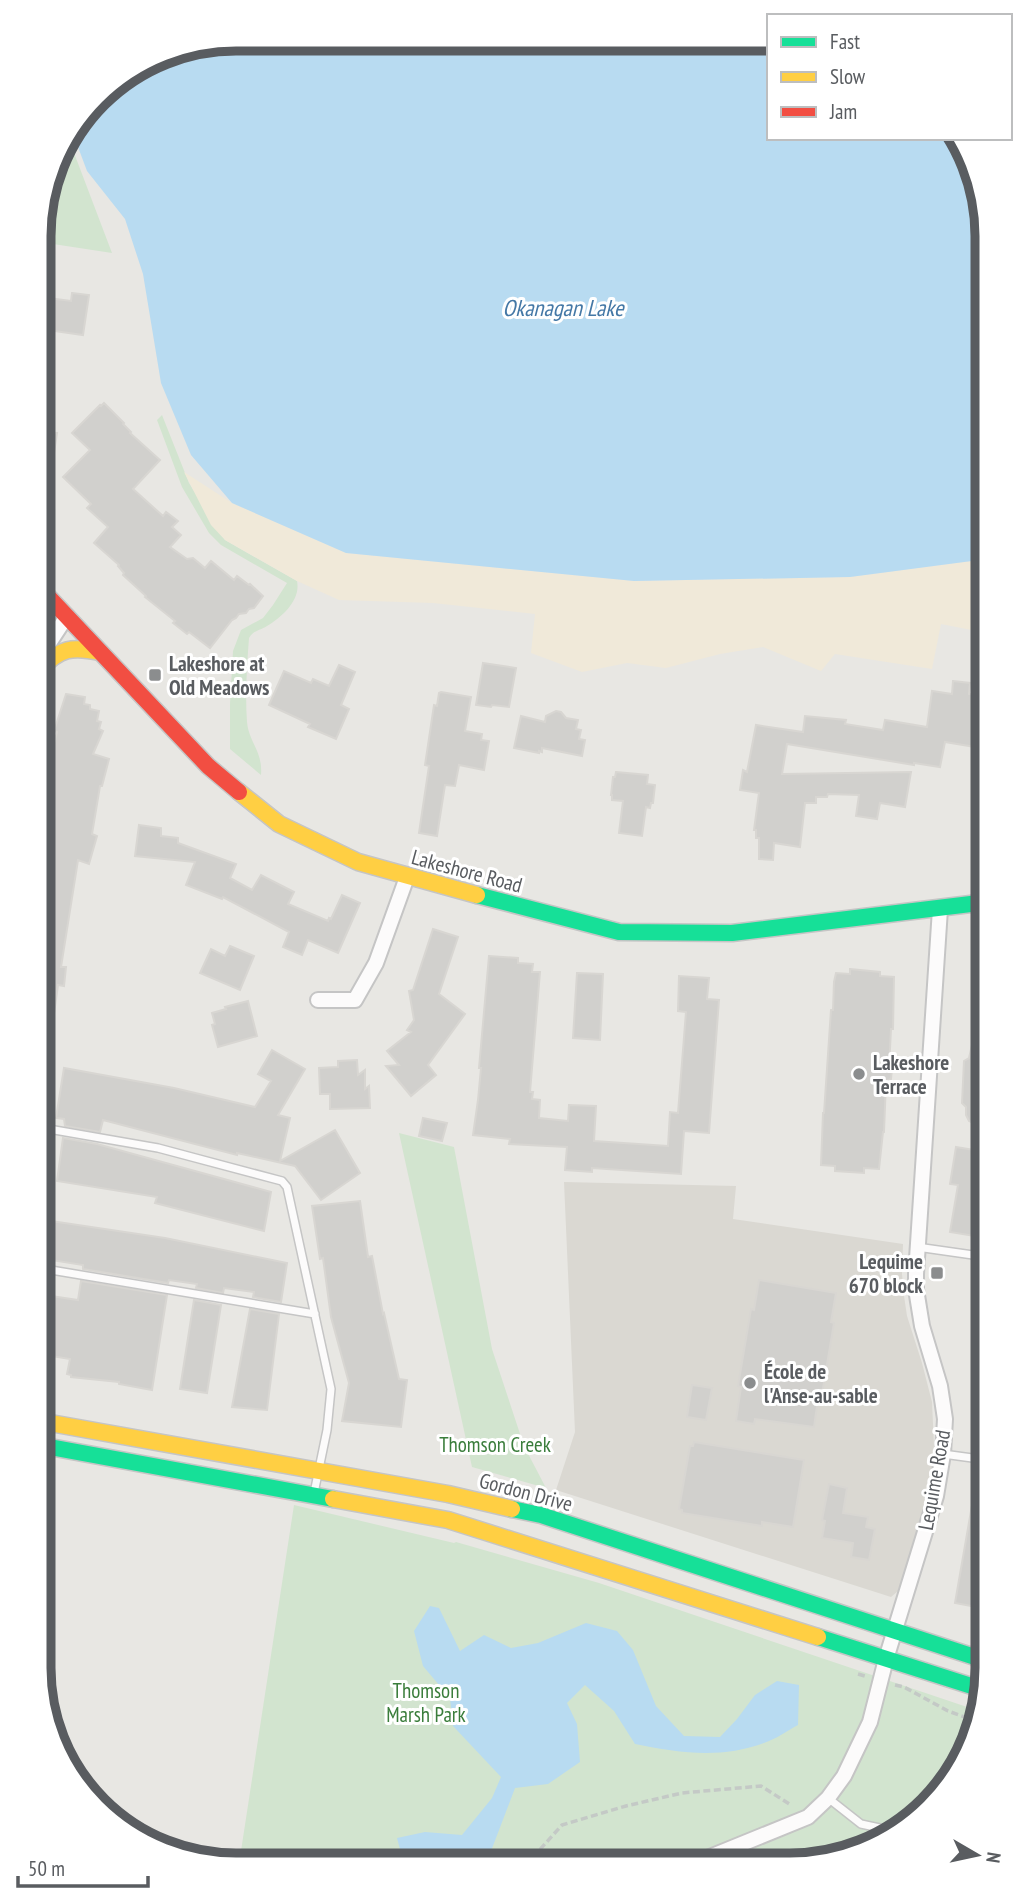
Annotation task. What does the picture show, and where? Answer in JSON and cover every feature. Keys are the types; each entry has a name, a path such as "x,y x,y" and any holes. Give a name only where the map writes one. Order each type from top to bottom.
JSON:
{"main road":[{"name":"Lakeshore Road","path":"51,598 208,766 279,824 358,862 620,932 732,933 975,904"},
{"path":"51,657 65,648 80,647 100,652"},
{"name":"Gordon Drive","path":"51,1423 448,1494 541,1515 975,1657"},
{"path":"51,1447 448,1520 974,1687"}],"street":[{"path":"51,638 67,615"},
{"path":"318,1000 355,1000 376,963 407,877"},
{"name":"Lequime Road","path":"720,1853 808,1817 828,1798 844,1776 870,1721 936,1496 945,1419 940,1386 922,1326 916,1289 916,1247 940,909"}],"lane":[{"path":"51,1129 158,1148 282,1181 287,1187 331,1389 327,1430 314,1495"},
{"path":"916,1247 975,1255"},
{"path":"51,1270 315,1314"},
{"path":"943,1454 975,1458"},
{"path":"828,1798 861,1825 881,1829"}],"path":[{"path":"858,1674 904,1687 948,1711 968,1718"},
{"path":"537,1853 562,1825 682,1793 761,1786 791,1804"}],"shaded area":[{"name":"École de l'Anse-au-sable","path":"564,1182 736,1186 733,1219 903,1244 902,1274 907,1316 932,1402 934,1446 927,1503 898,1591 891,1597 556,1490 575,1432"}],"green space":[{"path":"73,149 112,253 51,244 52,212 57,188"},
{"path":"162,415 189,483 225,540 297,581 296,595 289,607 279,618 249,638 247,722 260,760 261,775 230,749 233,651 241,630 263,618 287,583 221,545 209,533 182,487 157,420"},
{"name":"Thomson Creek","path":"399,1133 454,1147 492,1349 524,1446 546,1488 472,1467"},
{"name":"Thomson Marsh Park","path":"294,1505 456,1542 599,1583 971,1708 956,1750 937,1781 921,1799 903,1815 872,1834 826,1850 802,1853 241,1853"}],"sand":[{"path":"184,472 232,503 346,553 634,581 850,577 975,561 975,631 941,624 932,669 835,654 821,671 763,647 720,654 666,668 627,663 582,672 531,653 535,614 433,603 339,600 297,581 225,540 211,525"}],"water":[{"name":"Okanagan Lake","path":"224,51 767,51 767,140 948,140 965,176 974,212 975,236 975,561 850,577 634,581 346,553 232,503 191,455 161,383 143,274 125,219 87,171 76,143 105,105 143,76 165,65 200,54"},
{"path":"430,1606 439,1608 460,1651 484,1635 511,1648 538,1643 586,1623 617,1631 633,1650 656,1706 684,1736 720,1737 755,1695 777,1681 799,1685 798,1725 748,1748 716,1753 684,1752 635,1744 614,1711 585,1685 567,1703 577,1724 580,1762 548,1784 515,1788 489,1853 401,1853 397,1838 425,1832 462,1835 492,1798 501,1777 453,1726 450,1698 423,1666 414,1631"}],"building":[{"path":"72,293 89,295 83,335 51,331 51,298 71,301"},
{"path":"104,403 130,433 160,460 133,489 163,516 166,512 178,521 172,527 181,535 170,547 187,559 193,558 205,568 211,561 234,580 237,576 263,596 254,608 232,620 210,648 173,623 175,621 145,597 123,575 119,565 94,543 108,527 87,508 91,504 63,477 90,450 72,433"},
{"path":"51,433 57,433 52,466"},
{"path":"483,663 516,668 509,707 476,705"},
{"path":"339,665 355,672 341,705 349,709 336,739 269,705 284,671 311,683 313,679 329,686"},
{"path":"953,681 970,683 969,694 975,695 975,747 945,742 940,767 787,744 782,774 911,772 905,807 880,803 877,819 856,816 859,795 828,794 827,797 816,797 816,803 805,803 800,847 774,843 773,860 759,859 759,838 756,838 754,830 759,793 740,790 743,770 747,772 756,725 803,732 805,716 846,720 845,724 883,730 885,720 927,727 932,691 952,694"},
{"path":"441,692 471,697 465,731 482,734 481,740 489,741 484,770 459,765 455,786 445,785 437,836 419,833 429,766 425,765 434,705 437,706"},
{"path":"66,694 85,697 84,704 99,711 97,721 101,722 99,729 103,731 93,754 109,759 100,786 92,834 97,836 89,864 78,860 61,967 66,967 64,986 58,985 51,1035 51,755 57,732 54,731"},
{"path":"556,711 566,718 578,720 576,729 581,730 579,739 585,740 582,756 542,748 539,753 514,748 521,716 545,722 546,716"},
{"path":"616,772 648,775 647,784 655,785 653,803 650,808 646,807 642,836 619,833 623,801 612,800 611,795"},
{"path":"139,825 161,828 161,836 178,838 178,843 236,864 230,878 252,890 261,875 294,892 288,904 328,921 342,895 360,903 338,953 308,940 302,955 283,947 289,932 223,897 222,899 186,885 195,862 135,856"},
{"path":"433,929 458,937 439,994 465,1014 428,1065 436,1075 411,1096 386,1066 399,1065 387,1051 411,1032 407,1030 414,1020 409,991 413,990"},
{"path":"230,946 254,956 240,990 200,973 211,949 225,956"},
{"path":"489,956 518,958 518,963 533,964 532,972 540,972 530,1092 533,1092 532,1099 540,1100 539,1118 568,1121 569,1105 596,1106 594,1141 668,1146 670,1112 678,1113 686,1012 678,1011 679,976 709,978 707,999 719,1000 709,1133 684,1131 681,1174 592,1168 592,1172 565,1170 567,1147 509,1144 510,1139 473,1135"},
{"name":"Lakeshore Terrace","path":"850,969 880,972 880,976 894,977 889,1068 892,1068 891,1079 886,1081 879,1169 864,1168 864,1173 835,1171 835,1166 821,1165 834,982 836,973 850,974"},
{"path":"577,973 603,974 600,1040 573,1038"},
{"path":"248,1001 257,1036 218,1047 212,1013"},
{"path":"975,1044 975,1124 969,1121 966,1107 962,1103 964,1061 969,1058 972,1045"},
{"path":"272,1050 305,1069 278,1115 290,1118 280,1161 335,1130 360,1173 321,1200 295,1166 237,1155 103,1120 100,1132 65,1126 64,1119 56,1118 64,1068 174,1088 255,1107 271,1081 258,1074"},
{"path":"357,1060 358,1075 365,1070 365,1089 369,1086 370,1108 330,1109 330,1094 320,1094 319,1068 338,1067 338,1061"},
{"path":"423,1118 447,1123 442,1141 419,1136"},
{"path":"63,1138 97,1144 271,1192 264,1231 155,1203 157,1197 57,1181"},
{"path":"956,1147 975,1150 975,1236 950,1232 958,1185 950,1184"},
{"path":"360,1201 368,1257 372,1256 399,1379 407,1380 401,1427 342,1421 349,1383 331,1317 312,1206"},
{"path":"51,1221 165,1238 287,1263 281,1302 253,1297 254,1292 224,1288 223,1293 196,1288 197,1284 169,1280 168,1283 83,1269 83,1265 51,1260"},
{"path":"759,1280 836,1293 831,1322 834,1323 814,1427 755,1419 754,1424 736,1421 741,1387 738,1386 751,1309 754,1310"},
{"path":"81,1281 167,1295 152,1390 119,1382 71,1377 67,1374 70,1359 51,1356 51,1296 78,1300"},
{"path":"194,1300 221,1305 207,1393 180,1389"},
{"path":"250,1309 279,1314 267,1410 232,1407"},
{"path":"692,1385 712,1388 706,1420 687,1417"},
{"path":"694,1442 804,1460 793,1527 762,1522 762,1526 682,1513 679,1509 690,1446 693,1446"},
{"path":"829,1484 847,1488 843,1513 868,1517 866,1527 875,1529 869,1560 851,1557 853,1543 822,1538 825,1521 822,1520"},
{"path":"975,1488 975,1607 955,1603"}],"traffic: fast":[{"path":"477,895 619,932 732,933 975,903"},
{"path":"51,1447 333,1499"},
{"path":"512,1509 541,1515 975,1657"},
{"path":"818,1637 974,1687"}],"traffic: slow":[{"path":"51,660 67,650 100,652"},
{"path":"239,792 279,824 358,862 477,895"},
{"path":"51,1423 448,1494 512,1509"},
{"path":"333,1499 448,1520 818,1637"}],"traffic: jam":[{"path":"51,600 208,766 239,792"}],"place":[{"name":"Lakeshore at Old Meadows","path":"155,675"},
{"name":"Lakeshore Terrace","path":"859,1074"},
{"name":"Lequime 670 block","path":"937,1273"},
{"name":"École de l'Anse-au-sable","path":"750,1383"}]}
